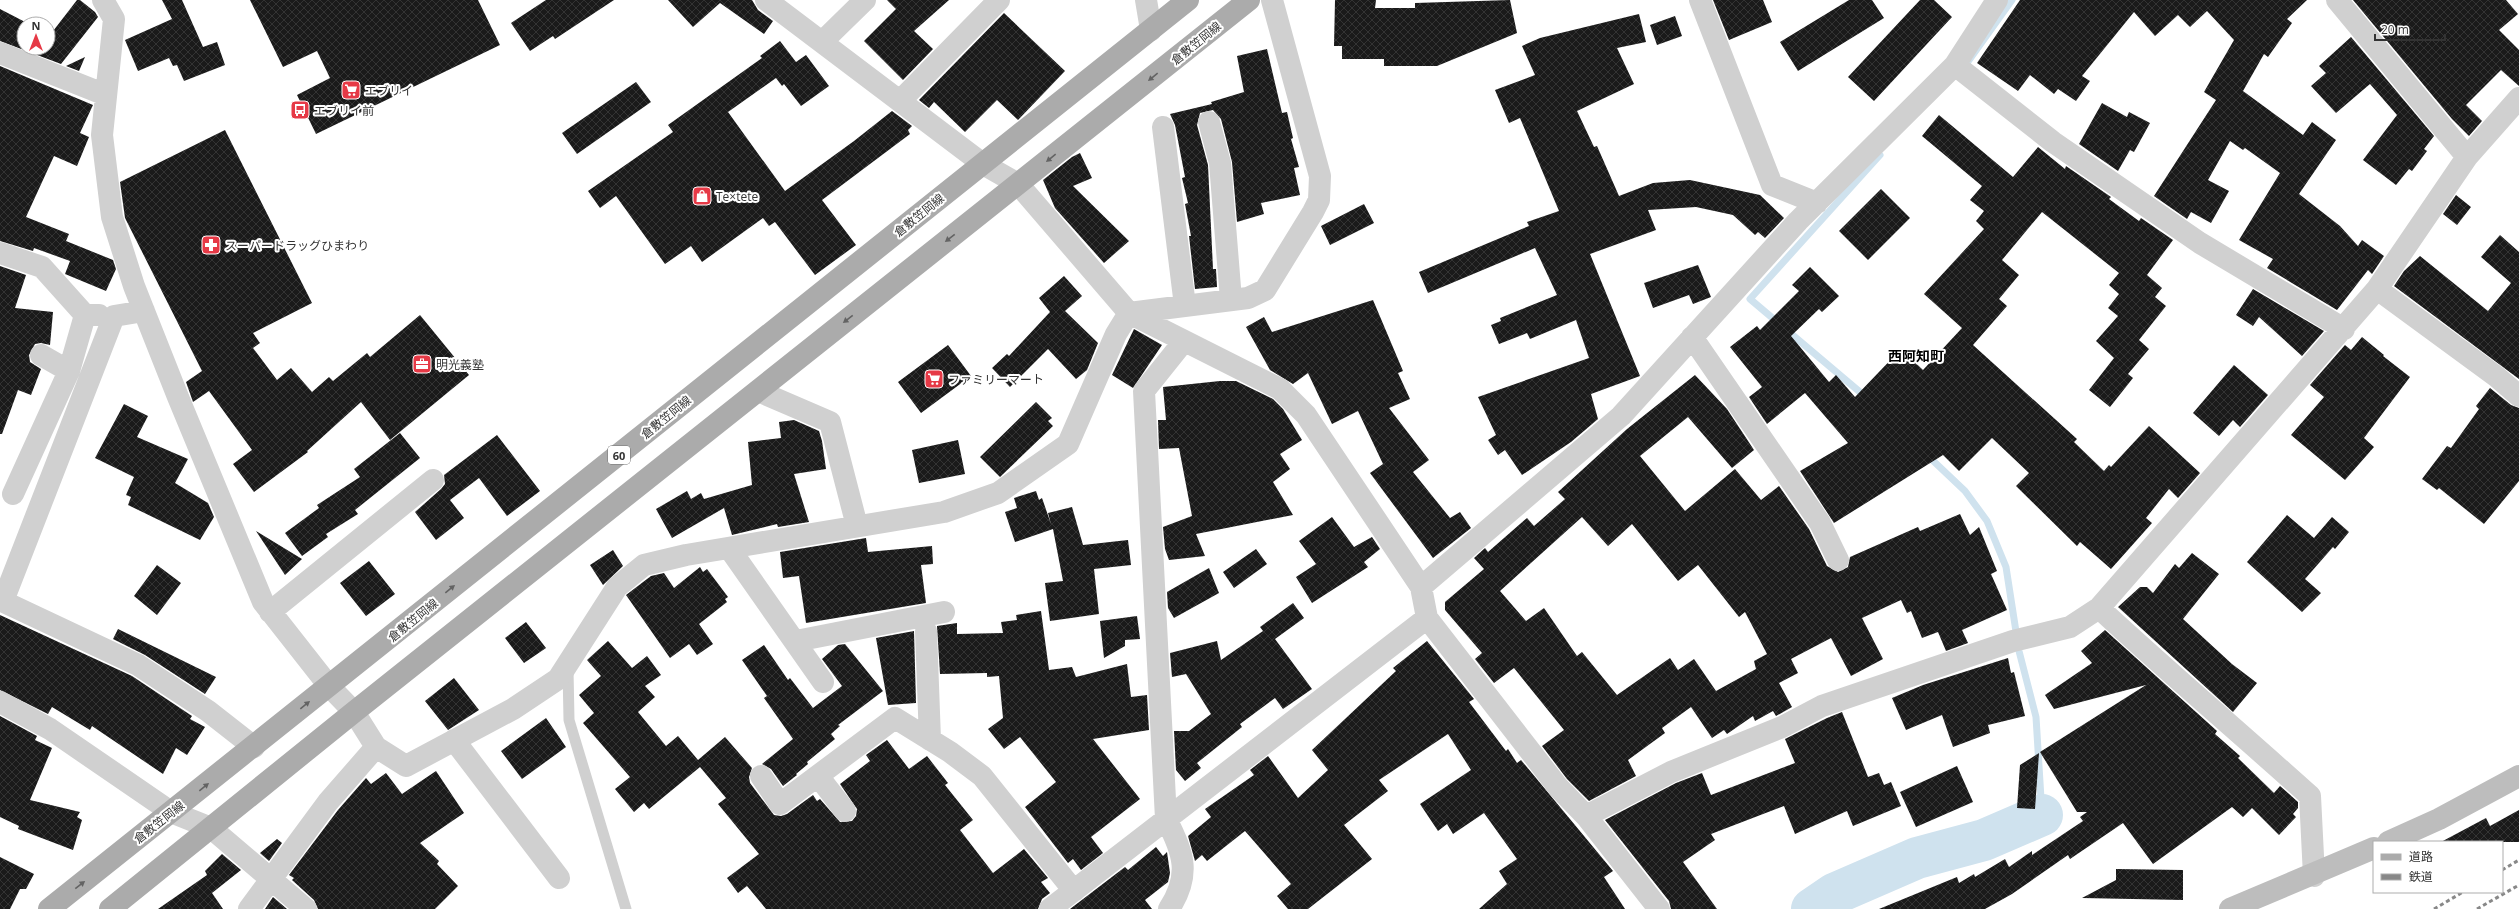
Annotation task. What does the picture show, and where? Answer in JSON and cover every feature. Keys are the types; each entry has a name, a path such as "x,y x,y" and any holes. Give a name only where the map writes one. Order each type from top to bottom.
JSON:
{"main road":[{"name":"倉敷笠岡線","path":"49,909 254,747 1188,0"},
{"name":"倉敷笠岡線","path":"110,909 354,712 1249,0"},
{"path":"2390,841 2439,819 2519,776"},
{"path":"2230,909 2314,876 2373,848"}],"street":[{"path":"103,0 114,19 102,135 112,217 144,311 263,602 329,686 354,712 376,747 406,766 513,709 558,678 617,587 644,566 686,555 944,512 998,493 1068,444 1116,334 1129,313"},
{"path":"766,0 983,164 1018,184 1129,313 1280,389 1306,415 1421,587 1427,618 1558,786 1586,816 1659,909"},
{"path":"822,42 865,0"},
{"path":"900,101 999,0"},
{"path":"1146,0 1151,30"},
{"path":"1129,313 1248,298 1266,290 1319,200 1320,176 1272,0"},
{"path":"1700,0 1772,185 1817,203"},
{"path":"1421,587 1621,416 1817,203 1955,65 1996,0"},
{"path":"2337,0 2467,157"},
{"path":"0,53 106,95"},
{"path":"1955,65 2053,142 2200,243 2344,329"},
{"path":"1586,816 1671,772 1782,727 1822,706 2019,640 2070,627 2099,608 2344,329 2377,289 2467,157 2519,98"},
{"path":"1209,122 1220,163 1231,300"},
{"path":"1163,126 1185,306"},
{"path":"0,254 42,267 84,315 114,316 144,311"},
{"path":"2377,289 2497,377 2519,396"},
{"path":"14,494 69,371 84,315"},
{"path":"114,316 1,601 138,665 208,711 254,747"},
{"path":"1692,338 1820,523 1838,560"},
{"path":"1169,909 1178,895 1184,869 1180,846 1166,819 1144,390 1184,341"},
{"path":"41,355 69,371"},
{"path":"758,391 830,422 857,526"},
{"path":"270,612 434,480"},
{"path":"729,548 796,641 823,682"},
{"path":"2099,608 2168,672 2228,722 2310,796 2314,876"},
{"path":"796,641 944,612"},
{"path":"1050,909 1427,618"},
{"path":"926,630 930,740"},
{"path":"0,702 50,729 171,812 211,828 272,878 306,909"},
{"path":"761,776 780,804 895,718 982,776 1074,891"},
{"path":"454,740 559,878"},
{"path":"249,909 328,802 376,747"},
{"path":"818,776 846,811"}],"lane":[{"path":"568,663 569,720 626,909"}],"building":[{"path":"77,0 80,0 95,12 98,17 61,64 40,56 56,56 56,27"},
{"path":"162,0 182,0 203,47 217,42 225,65 184,81 177,65 173,66 169,58 138,71 125,40 172,19"},
{"name":"エブリイ","path":"250,0 478,0 500,45 316,134 297,95 330,78 317,51 283,67"},
{"path":"546,0 614,0 555,39 553,36 530,51 511,23"},
{"path":"668,0 752,0 758,10 773,21 764,34 720,3 693,27"},
{"path":"887,0 949,0 914,31 933,49 903,80 864,41 896,9"},
{"path":"1335,0 1376,0 1375,8 1415,8 1415,3 1510,0 1517,33 1437,66 1384,66 1384,59 1342,59 1342,46 1334,46"},
{"path":"1713,0 1763,0 1772,22 1729,40"},
{"path":"1849,0 1872,0 1884,18 1798,71 1780,42"},
{"path":"1920,0 1934,0 1952,17 1874,101 1848,77"},
{"path":"2020,0 2307,0 2287,19 2292,23 2268,57 2264,54 2243,91 2303,135 2312,122 2336,140 2299,194 2340,226 2358,246 2362,240 2384,256 2372,274 2368,270 2337,310 2267,268 2273,259 2239,240 2280,173 2245,148 2243,150 2230,141 2208,180 2229,191 2211,223 2191,212 2187,219 2154,196 2216,100 2204,92 2234,40 2207,11 2190,27 2178,15 2155,36 2134,12 2082,76 2090,81 2076,101 2058,89 2054,94 2030,75 2018,91 1977,63"},
{"path":"2353,0 2506,0 2518,14 2499,30 2519,50 2519,86 2501,70 2466,105 2482,121 2469,136 2452,119"},
{"path":"0,9 16,17 16,47 0,41"},
{"path":"1004,13 1065,71 1018,120 997,100 965,132 934,102 929,108 919,100"},
{"path":"1639,14 1646,42 1617,48 1634,84 1577,111 1594,147 1597,146 1619,196 1653,183 1690,180 1760,195 1784,218 1765,238 1758,232 1755,235 1733,215 1696,207 1648,210 1656,230 1590,254 1640,376 1591,394 1598,419 1571,442 1522,475 1505,450 1498,455 1488,440 1496,435 1478,397 1589,358 1576,320 1530,339 1527,333 1499,344 1491,325 1501,321 1500,318 1557,295 1535,248 1428,293 1419,272 1529,226 1527,222 1559,211 1520,118 1509,123 1495,90 1535,75 1522,46 1540,38"},
{"path":"1675,16 1682,36 1657,45 1650,25"},
{"path":"2351,37 2434,136 2424,149 2427,151 2412,171 2409,169 2396,185 2363,160 2397,115 2370,84 2336,113 2311,86 2326,73 2319,66"},
{"path":"780,41 796,62 806,55 829,86 801,106 784,84 782,86 776,78 728,112 785,191 854,141 892,111 912,126 908,130 910,134 822,200 856,245 815,275 775,222 769,226 763,218 702,262 691,246 665,264 616,196 600,208 588,191 673,132 668,125 762,58 760,56"},
{"path":"1267,49 1282,113 1287,112 1293,138 1291,139 1299,167 1294,168 1300,195 1261,203 1264,214 1237,222 1232,162 1221,119 1213,110 1200,113 1197,125 1208,165 1213,269 1216,269 1217,287 1195,289 1189,236 1191,236 1185,204 1188,203 1182,178 1185,177 1175,125 1170,114 1212,104 1211,102 1244,92 1237,56"},
{"path":"85,57 79,71 66,66"},
{"path":"0,66 93,105 80,133 89,137 77,166 54,156 26,217 69,234 66,241 113,260 116,269 106,291 65,274 70,261 34,248 33,251 0,241"},
{"path":"636,82 651,102 577,154 562,133"},
{"path":"2102,103 2127,117 2129,112 2150,123 2134,152 2130,150 2118,171 2079,144"},
{"path":"1939,115 2013,177 2038,147 2065,169 2066,166 2111,197 2109,199 2139,221 2141,218 2173,240 2147,275 2162,288 2155,297 2166,306 2139,340 2149,349 2128,374 2133,378 2110,407 2089,390 2114,358 2096,341 2118,316 2108,308 2119,294 2109,285 2119,273 2042,212 2002,260 2019,275 1999,299 2007,306 1973,345 2077,439 2074,442 2104,471 2109,465 2111,467 2149,426 2200,473 2178,498 2169,489 2146,518 2152,523 2111,569 2080,542 2077,546 2016,486 2029,473 1992,438 1959,471 1943,455 1834,523 1800,471 1848,443 1805,393 1767,424 1749,397 1762,387 1730,347 1757,326 1760,330 1799,291 1792,285 1810,267 1839,296 1822,312 1819,309 1791,336 1829,382 1836,375 1855,397 1901,349 1923,370 1962,328 1924,294 1984,229 1976,221 1984,211 1970,200 1982,186 1922,136"},
{"path":"225,130 312,303 253,333 260,343 253,348 277,380 291,368 312,392 329,377 333,381 367,353 370,357 420,315 469,375 390,440 361,402 307,451 308,452 254,492 233,464 252,450 209,391 193,402 186,382 202,371 125,218 120,182"},
{"path":"1080,153 1092,178 1073,186 1129,241 1104,263 1055,208 1043,180 1072,157"},
{"path":"1881,189 1910,218 1868,260 1839,231"},
{"path":"2456,195 2471,207 2457,225 2443,214"},
{"path":"1364,204 1374,223 1330,245 1321,226"},
{"path":"2500,235 2519,252 2519,379 2394,286 2404,271 2420,256 2488,311 2511,283 2481,257"},
{"path":"1698,265 1711,297 1693,304 1689,295 1653,308 1644,283"},
{"path":"0,266 26,275 15,308 53,312 50,345 41,343 35,344 29,355 30,362 41,369 31,395 18,390 2,434 0,434"},
{"path":"1064,276 1082,296 1065,311 1098,343 1087,370 1076,379 1048,349 1010,387 992,368 1007,354 1009,356 1050,312 1039,298"},
{"path":"2253,289 2324,331 2302,356 2259,317 2253,326 2236,315"},
{"path":"1373,300 1403,371 1398,373 1410,399 1389,408 1429,460 1413,472 1450,518 1460,512 1471,528 1433,558 1370,473 1383,464 1358,411 1332,424 1308,373 1293,384 1270,370 1246,327 1264,317 1272,332"},
{"path":"1134,329 1162,345 1133,388 1112,375"},
{"path":"2362,337 2410,377 2364,438 2374,447 2345,480 2291,435 2324,397 2310,385 2345,345 2351,350"},
{"name":"ファミリーマート","path":"948,345 971,376 921,413 898,382"},
{"path":"2234,365 2268,395 2240,427 2233,420 2219,436 2193,413"},
{"path":"1695,375 1727,409 1754,450 1732,468 1688,417 1640,456 1685,511 1735,469 1761,500 1779,486 1809,529 1827,566 1838,572 1848,567 1850,557 1918,527 1920,531 1960,514 1970,535 1979,527 1997,571 1991,574 2007,610 1962,630 1968,643 1946,651 1938,632 1922,638 1911,611 1907,613 1901,600 1862,618 1883,659 1851,676 1831,638 1791,659 1798,673 1779,683 1792,707 1776,716 1773,711 1755,721 1753,716 1727,734 1724,730 1712,738 1691,707 1662,728 1665,733 1628,760 1636,776 1589,801 1567,779 1542,746 1564,730 1514,668 1494,683 1475,659 1482,653 1445,610 1445,602 1484,569 1474,558 1485,548 1488,552 1527,518 1534,526 1565,499 1558,492 1627,429","holes":["1582,517 1608,546 1632,524 1678,581 1698,565 1739,617 1745,612 1767,654 1754,661 1756,669 1716,691 1694,659 1678,670 1670,658 1617,695 1582,652 1577,656 1544,608 1526,621 1500,591"]},
{"path":"1220,381 1236,381 1273,399 1283,409 1302,440 1280,454 1290,469 1273,482 1293,515 1196,534 1205,556 1169,560 1165,549 1163,527 1192,516 1179,448 1159,449 1158,420 1166,420 1163,387"},
{"path":"2490,388 2511,405 2519,408 2519,481 2484,524 2439,488 2437,490 2422,479 2447,446 2451,448 2479,409 2476,406"},
{"path":"1036,402 1052,418 1048,421 1053,426 1000,477 980,457"},
{"path":"124,404 148,416 137,437 188,459 175,483 208,503 214,517 200,540 128,505 131,497 126,495 134,477 95,458"},
{"path":"794,420 819,431 822,441 826,469 794,474 809,522 778,527 777,524 732,535 724,508 672,538 656,509 687,491 691,499 701,493 704,499 752,485 748,442 781,438 779,422"},
{"path":"400,433 420,458 355,510 358,514 326,534 328,537 302,556 285,533 319,508 317,505 360,477 354,469"},
{"path":"497,435 540,491 507,516 479,478 450,500 464,518 436,540 415,512 445,484 444,475"},
{"path":"958,440 965,474 919,483 912,450"},
{"path":"1036,491 1039,500 1042,498 1051,524 1048,513 1072,507 1083,545 1128,540 1131,565 1094,569 1099,614 1050,621 1045,583 1063,581 1053,529 1015,542 1005,512 1017,508 1014,498"},
{"path":"2287,515 2314,538 2332,517 2349,532 2335,549 2333,547 2305,579 2321,593 2302,612 2247,562"},
{"path":"1332,517 1354,547 1372,537 1380,549 1364,562 1368,567 1312,603 1296,577 1316,564 1299,541"},
{"path":"256,531 302,559 285,575"},
{"path":"866,538 868,552 932,546 933,564 921,565 926,603 806,623 799,576 783,578 780,552"},
{"path":"1256,549 1267,564 1234,588 1223,572"},
{"path":"613,550 623,566 603,585 590,565"},
{"path":"2192,553 2219,574 2183,619 2232,664 2257,683 2233,712 2118,607 2140,587 2147,587 2153,593 2175,564 2179,568"},
{"path":"369,561 395,594 366,616 340,583"},
{"path":"157,565 181,583 157,615 134,596"},
{"path":"700,567 703,572 707,569 728,597 725,599 727,602 699,624 713,644 697,655 689,644 670,658 626,595 651,576 664,573 674,588"},
{"path":"1209,568 1219,593 1174,618 1168,608 1167,592"},
{"path":"1293,603 1304,618 1275,639 1312,689 1283,709 1275,698 1240,724 1242,727 1197,763 1201,768 1185,781 1176,770 1174,731 1189,731 1211,714 1186,674 1172,677 1170,653 1217,641 1221,660 1263,631 1260,627"},
{"path":"1041,611 1049,670 1072,667 1076,677 1127,664 1131,697 1147,695 1149,730 1093,739 1140,799 1091,837 1103,853 1081,870 1073,859 1068,863 1025,807 1056,782 1020,737 1004,749 988,729 1003,718 999,676 987,677 987,673 940,674 937,626 957,623 957,634 1003,633 1001,622 1017,620 1016,615"},
{"path":"0,615 132,676 192,716 190,719 205,727 187,755 176,748 163,774 92,726 90,730 52,707 48,714 0,690"},
{"path":"1137,616 1140,639 1125,640 1125,646 1104,658 1100,621"},
{"path":"526,622 546,648 524,663 505,638"},
{"path":"118,629 216,677 205,694 145,655 113,639"},
{"path":"2105,630 2217,731 2215,734 2240,756 2238,758 2274,793 2280,786 2298,802 2298,808 2293,814 2296,817 2279,835 2252,808 2243,817 2232,807 2153,864 2123,823 2070,859 2068,855 2012,894 1985,909 1879,909 1957,877 1959,883 1974,874 1975,877 2005,859 2009,867 2032,851 2032,855 2083,821 2080,817 2087,812 2077,812 2040,752 2146,685 2054,709 2045,695 2092,663 2081,651"},
{"path":"914,631 916,703 888,705 876,638"},
{"path":"608,641 632,668 647,656 661,675 645,686 655,697 638,712 666,746 678,736 698,760 725,737 752,768 749,777 750,783 774,815 781,816 787,814 813,795 817,801 820,799 840,822 852,821 856,816 857,809 840,784 870,761 866,755 887,740 909,769 927,756 948,783 945,785 973,820 960,830 993,873 1024,849 1048,878 1041,882 1050,893 1042,899 1038,909 766,909 747,886 738,893 727,878 759,854 718,804 726,798 700,767 649,809 644,803 634,812 615,789 630,777 583,723 594,713 579,695 601,676 587,660"},
{"path":"1427,641 1474,699 1469,702 1506,751 1508,749 1517,763 1521,760 1613,871 1604,877 1625,909 1479,909 1507,884 1499,871 1517,859 1484,813 1453,834 1447,824 1438,831 1420,804 1471,770 1448,734 1379,780 1388,791 1344,825 1372,859 1308,909 1288,909 1277,896 1291,884 1245,831 1207,861 1202,855 1195,861 1188,836 1211,817 1205,809 1254,775 1250,770 1268,756 1298,798 1328,770 1312,750 1396,671 1393,668"},
{"path":"845,644 883,691 838,725 840,726 831,734 835,739 807,762 808,764 796,774 797,775 783,786 771,769 762,764 793,739 764,698 767,696 742,660 764,645 788,680 790,678 813,708 842,686 822,659 838,645"},
{"path":"2008,658 2011,673 2014,672 2025,716 1988,725 1990,733 1953,747 1942,715 1906,730 1892,698 1923,685"},
{"path":"454,678 479,710 448,730 425,701"},
{"path":"1842,712 1868,777 1879,773 1884,785 1891,782 1901,806 1853,826 1847,811 1795,834 1784,806 1711,834 1715,840 1683,862 1717,909 1671,909 1669,901 1605,820 1676,783 1702,773 1711,795 1795,763 1785,739"},
{"path":"0,716 37,736 35,740 52,748 30,800 80,812 77,817 82,820 73,850 18,829 19,826 0,817"},
{"path":"546,718 566,747 522,779 501,751"},
{"path":"2039,753 2035,809 2017,808 2020,765"},
{"path":"1957,766 1973,802 1916,827 1900,792"},
{"path":"436,771 464,813 420,843 439,861 437,864 458,886 435,909 318,909 314,900 292,880 294,878 289,875 338,810 366,778 371,784 386,773 402,794"},
{"path":"2519,810 2519,842 2443,841 2486,818 2490,826"},
{"path":"277,839 282,843 269,861 260,853"},
{"path":"1156,847 1163,856 1167,852 1170,873 1168,882 1145,900 1152,909 1070,909 1125,867 1128,870"},
{"path":"222,854 241,870 212,893 223,909 158,909 207,875 205,871"},
{"path":"0,857 34,874 26,889 20,889 10,909 0,909"},
{"path":"2116,869 2183,870 2183,900 2082,898 2116,880"},
{"path":"273,897 287,909 265,909"}],"waterway":[{"path":"1967,63 2012,0"},
{"path":"1867,398 1750,299 1880,155"},
{"path":"1927,455 1965,491 1987,521 2006,567 2019,651 2036,717 2042,815"},
{"path":"1812,909 1834,894 1917,858 1984,840 2042,815"}],"railway":[{"path":"2503,869 2519,860"},
{"path":"2477,909 2519,885"},
{"path":"2434,909 2461,893"}],"place":[{"name":"エブリイ","path":"351,90"},
{"name":"エブリイ前","path":"300,110"},
{"name":"Te×tete","path":"702,196"},
{"name":"スーパードラッグひまわり","path":"211,245"},
{"name":"明光義塾","path":"422,364"},
{"name":"ファミリーマート","path":"934,379"}],"district":[{"name":"西阿知町","path":"1916,355"}]}
